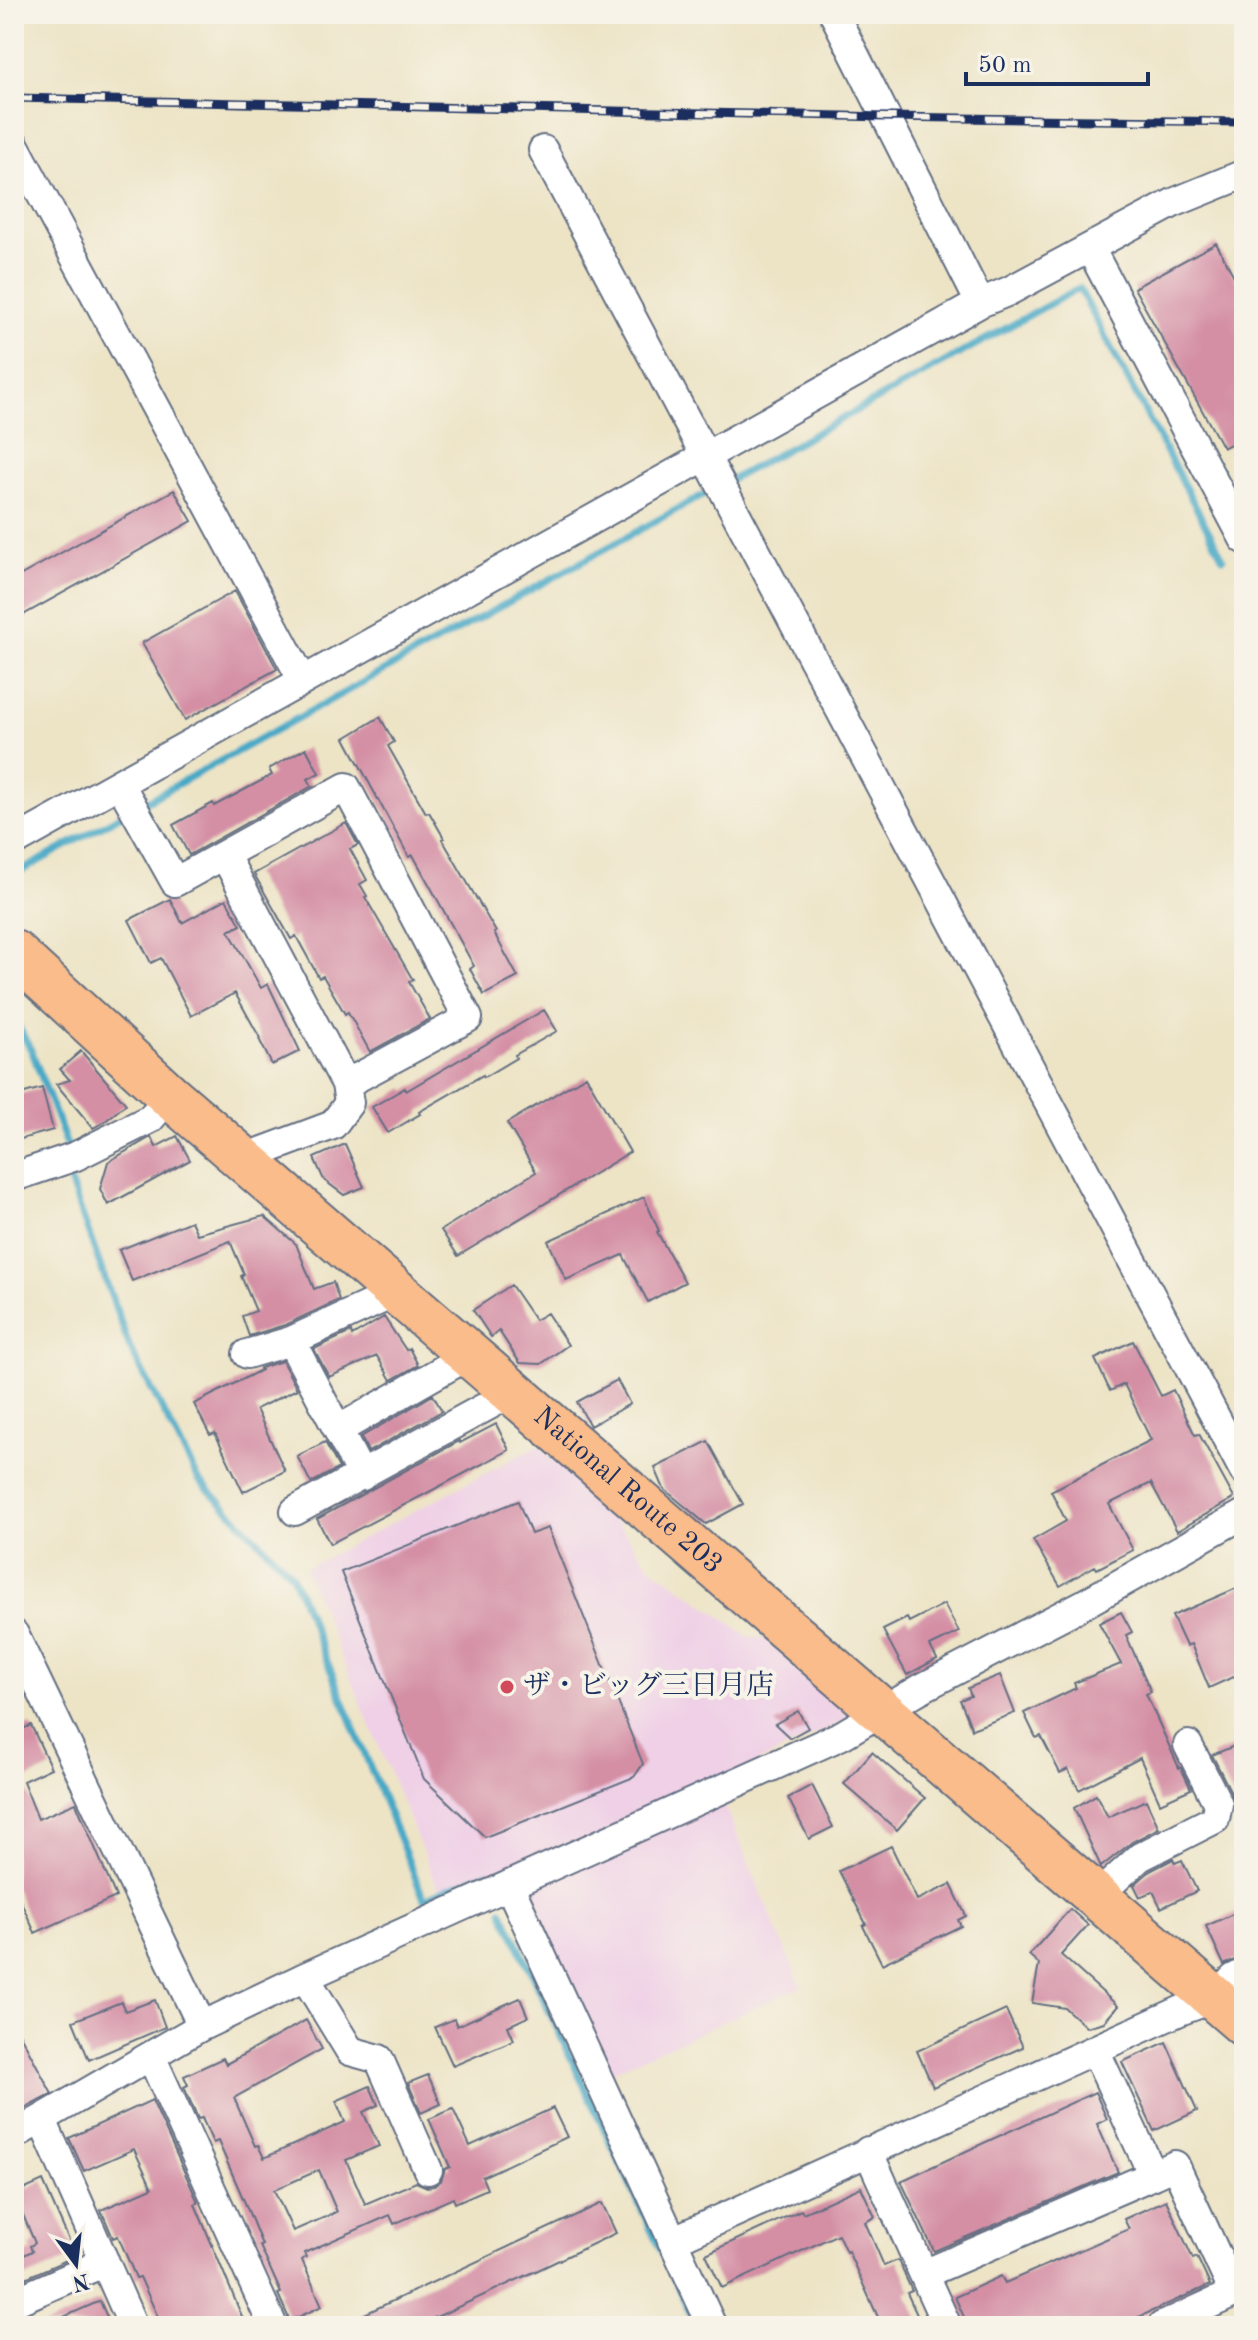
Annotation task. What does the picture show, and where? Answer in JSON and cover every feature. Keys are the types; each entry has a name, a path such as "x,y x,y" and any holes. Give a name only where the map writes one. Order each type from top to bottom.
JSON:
{"highway":[{"name":"National Route 203","path":"14,953 242,1159 1097,1896 1234,1998"}],"street":[{"path":"834,14 980,303"},
{"path":"14,144 303,681"},
{"path":"543,150 1244,1471"},
{"path":"14,842 980,303 1009,291 1173,203 1244,174"},
{"path":"1090,248 1244,539"},
{"path":"120,784 175,882 346,787 468,1018 346,1084"},
{"path":"225,856 346,1084 349,1103 333,1125 242,1159"},
{"path":"14,1177 67,1159 150,1119 170,1096"},
{"path":"247,1354 291,1341 397,1292"},
{"path":"291,1341 362,1476"},
{"path":"338,1430 469,1355"},
{"path":"295,1511 513,1392"},
{"path":"14,2135 202,2026 842,1735 920,1689 1082,1605 1244,1514"},
{"path":"14,1634 202,2026"},
{"path":"1097,1896 1140,1857 1215,1819 1218,1804 1188,1745"},
{"path":"509,1885 712,2326"},
{"path":"305,1977 350,2051 379,2059 428,2170"},
{"path":"672,2241 1182,2010 1234,1998"},
{"path":"1095,2050 1153,2175"},
{"path":"151,2056 273,2326"},
{"path":"42,2120 133,2326"},
{"path":"868,2151 947,2326"},
{"path":"924,2274 1175,2165 1234,2293 1162,2326"},
{"path":"14,2302 105,2262"}],"shaded area":[{"path":"539,1445 608,1511 650,1566 748,1636 772,1640 851,1707 848,1719 715,1783 801,1987 607,2074 513,1868 442,1898 305,1569"}],"building":[{"path":"1216,243 1244,295 1244,437 1223,448 1134,288"},
{"path":"174,490 192,521 14,620 14,579"},
{"path":"235,591 277,669 185,720 142,643"},
{"path":"380,717 394,742 388,746 444,838 518,977 484,995 470,969 474,966 413,855 409,857 345,738"},
{"path":"306,748 319,773 308,779 312,786 189,855 173,825 272,775 269,769"},
{"path":"346,823 358,845 350,849 367,880 360,884 365,897 413,980 409,982 430,1019 370,1052 348,1012 345,1014 323,976 319,978 296,936 291,939 254,874"},
{"path":"170,899 182,923 226,899 241,925 229,931 261,988 268,984 300,1051 272,1065 235,993 191,1016 161,958 151,963 129,920"},
{"path":"544,1010 557,1031 388,1133 372,1107 405,1088 406,1091"},
{"path":"81,1051 126,1104 93,1128 56,1084 70,1080 60,1069"},
{"path":"586,1076 630,1152 458,1256 441,1230 536,1172 507,1123"},
{"path":"42,1088 53,1130 14,1141 14,1096"},
{"path":"177,1136 190,1160 108,1205 100,1189 108,1162 151,1137 156,1147"},
{"path":"345,1144 364,1187 344,1195 324,1180 314,1158"},
{"path":"644,1197 657,1232 685,1282 648,1302 623,1255 566,1280 548,1241"},
{"path":"264,1216 296,1244 314,1289 333,1282 339,1300 285,1325 249,1336 242,1316 256,1311 230,1241 132,1281 119,1250 191,1221 197,1234"},
{"path":"511,1285 535,1320 547,1313 568,1345 541,1364 520,1363 499,1331 491,1337 473,1310"},
{"path":"384,1317 406,1350 409,1348 418,1365 391,1380 377,1356 329,1377 314,1349 351,1332 352,1336"},
{"path":"1133,1341 1161,1396 1173,1390 1195,1435 1199,1434 1234,1498 1177,1531 1151,1483 1109,1504 1133,1550 1097,1569 1095,1566 1060,1586 1033,1540 1066,1521 1051,1491 1151,1440 1124,1384 1110,1391 1095,1359"},
{"path":"282,1361 297,1389 256,1409 285,1471 243,1492 215,1433 210,1435 194,1404 260,1368"},
{"path":"617,1380 630,1404 590,1426 577,1402"},
{"path":"433,1395 442,1411 368,1452 361,1437"},
{"path":"496,1424 509,1450 330,1544 317,1519"},
{"path":"708,1441 743,1504 706,1524 664,1489 655,1468"},
{"path":"325,1442 339,1468 311,1483 297,1456"},
{"path":"518,1501 531,1534 548,1528 643,1764 634,1777 485,1837 424,1779 341,1572"},
{"path":"1244,1585 1244,1672 1209,1688 1191,1644 1186,1646 1172,1616"},
{"path":"944,1604 959,1632 930,1646 937,1659 907,1675 883,1630 907,1618 909,1622"},
{"path":"1121,1612 1132,1632 1126,1635 1151,1692 1146,1694 1191,1789 1160,1803 1140,1758 1079,1790 1068,1769 1060,1773 1041,1736 1036,1738 1024,1713 1076,1688 1074,1683 1121,1664 1099,1623"},
{"path":"1000,1675 1015,1713 972,1729 960,1700 971,1696 968,1688"},
{"path":"798,1711 808,1728 790,1738 775,1724"},
{"path":"31,1725 51,1768 23,1781 38,1819 76,1803 116,1897 35,1933 14,1886 14,1733"},
{"path":"1244,1742 1244,1828 1233,1796 1212,1755"},
{"path":"872,1752 925,1798 897,1830 844,1784"},
{"path":"812,1785 833,1827 809,1839 788,1798"},
{"path":"1096,1795 1108,1817 1146,1800 1159,1828 1132,1842 1101,1867 1074,1808"},
{"path":"891,1846 917,1900 951,1884 966,1916 958,1920 961,1926 882,1964 839,1871"},
{"path":"1173,1859 1175,1863 1182,1860 1197,1891 1161,1908 1153,1891 1140,1897 1134,1885 1150,1871"},
{"path":"1070,1909 1088,1925 1061,1955 1118,2006 1104,2022 1086,2027 1065,2008 1032,2003 1039,1964 1029,1955"},
{"path":"1244,1909 1244,1956 1224,1965 1206,1926"},
{"path":"520,1998 528,2017 508,2026 514,2040 453,2066 435,2027 454,2019 457,2026"},
{"path":"155,2000 165,2027 89,2060 73,2021 121,2002 125,2011"},
{"path":"1006,2010 1023,2047 933,2087 917,2051"},
{"path":"306,2020 322,2049 234,2098 255,2146 258,2145 264,2158 345,2122 336,2101 370,2086 378,2105 363,2112 379,2146 346,2160 365,2204 416,2182 427,2187 441,2181 445,2169 450,2167 429,2119 453,2109 470,2146 553,2108 567,2137 482,2177 487,2189 455,2203 453,2198 394,2224 390,2215 304,2253 306,2257 302,2260 322,2306 290,2321 218,2141 213,2143 184,2087 188,2085 184,2076 223,2058 226,2064","holes":["319,2170 337,2212 293,2231 274,2190"]},
{"path":"14,2023 52,2094 24,2109 14,2091"},
{"path":"1166,2042 1197,2111 1154,2131 1122,2062"},
{"path":"428,2075 441,2104 421,2113 408,2083"},
{"path":"1095,2092 1107,2119 1097,2124 1118,2172 934,2251 901,2181"},
{"path":"152,2100 198,2202 195,2204 246,2326 162,2326 140,2277 136,2278 118,2236 113,2238 101,2210 152,2188 134,2149 84,2171 69,2138"},
{"path":"43,2181 76,2256 14,2283 14,2260 32,2251 30,2246 35,2243 14,2194"},
{"path":"861,2187 875,2217 865,2222 884,2266 898,2260 912,2291 907,2293 922,2326 882,2326 838,2234 722,2288 706,2254 801,2210 803,2213"},
{"path":"1166,2200 1193,2259 1197,2257 1210,2285 1119,2326 968,2326 955,2297 1001,2276 1005,2283 1129,2229 1124,2219"},
{"path":"602,2203 616,2233 536,2271 417,2326 339,2326"},
{"path":"100,2301 111,2326 43,2326"}],"waterway":[{"path":"725,483 1079,288 1223,558"},
{"path":"140,805 714,489"},
{"path":"14,875 129,811"},
{"path":"14,1018 32,1052 67,1151"},
{"path":"68,1167 68,1176 130,1348 199,1480 292,1575 424,1899 486,1873"},
{"path":"502,1910 696,2326"}],"railway":[{"path":"14,98 1244,122"}],"place":[{"name":"ザ・ビッグ三日月店","path":"507,1687"}]}
